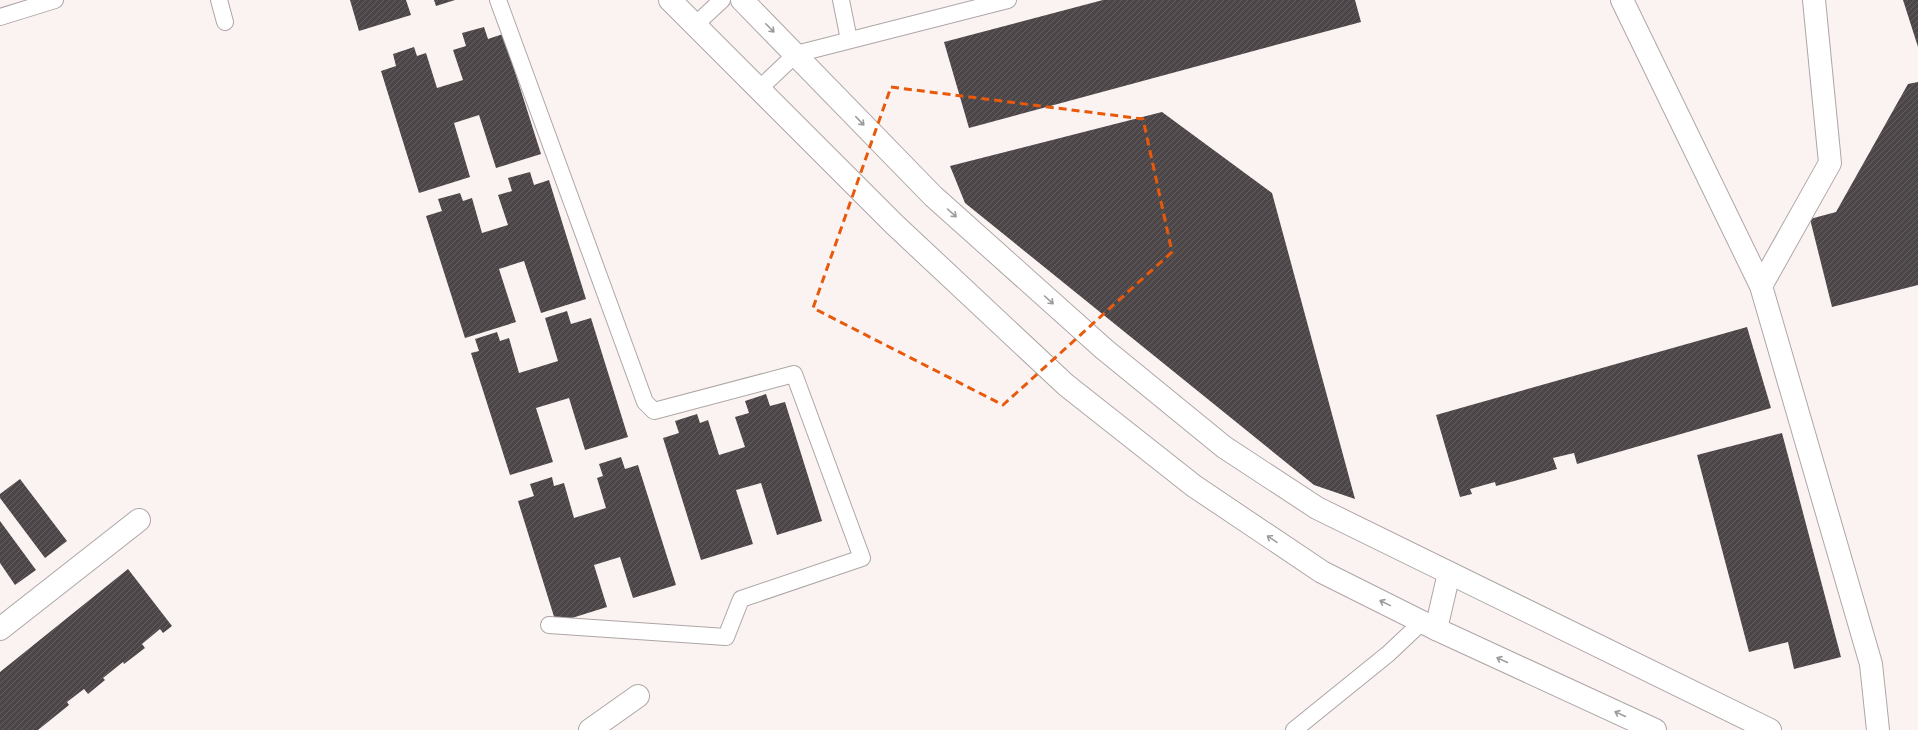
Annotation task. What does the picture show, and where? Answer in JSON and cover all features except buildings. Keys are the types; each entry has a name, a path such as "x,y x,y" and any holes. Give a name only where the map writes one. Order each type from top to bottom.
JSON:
{"main road":[{"path":"670,0 895,225 1066,385 1194,486 1322,572 1429,626 1655,730"},
{"path":"742,0 933,196 1104,349 1224,447 1317,508 1770,730"},
{"path":"1622,0 1761,286 1871,664 1878,730"},
{"path":"1761,286 1830,164 1814,0"},
{"path":"0,629 139,520"},
{"path":"1429,626 1449,573"},
{"path":"600,727 638,696"}],"lane":[{"path":"0,17 55,0"},
{"path":"219,0 225,22"},
{"path":"498,0 645,402 654,411 794,374 862,558 741,599 726,637 549,625"},
{"path":"695,25 722,0"},
{"path":"843,0 849,40"},
{"path":"759,89 796,54 1008,0"},
{"path":"1294,730 1388,654 1429,626"}],"highlighted area":[{"path":"891,87 1143,119 1172,252 1003,405 813,308"}]}
